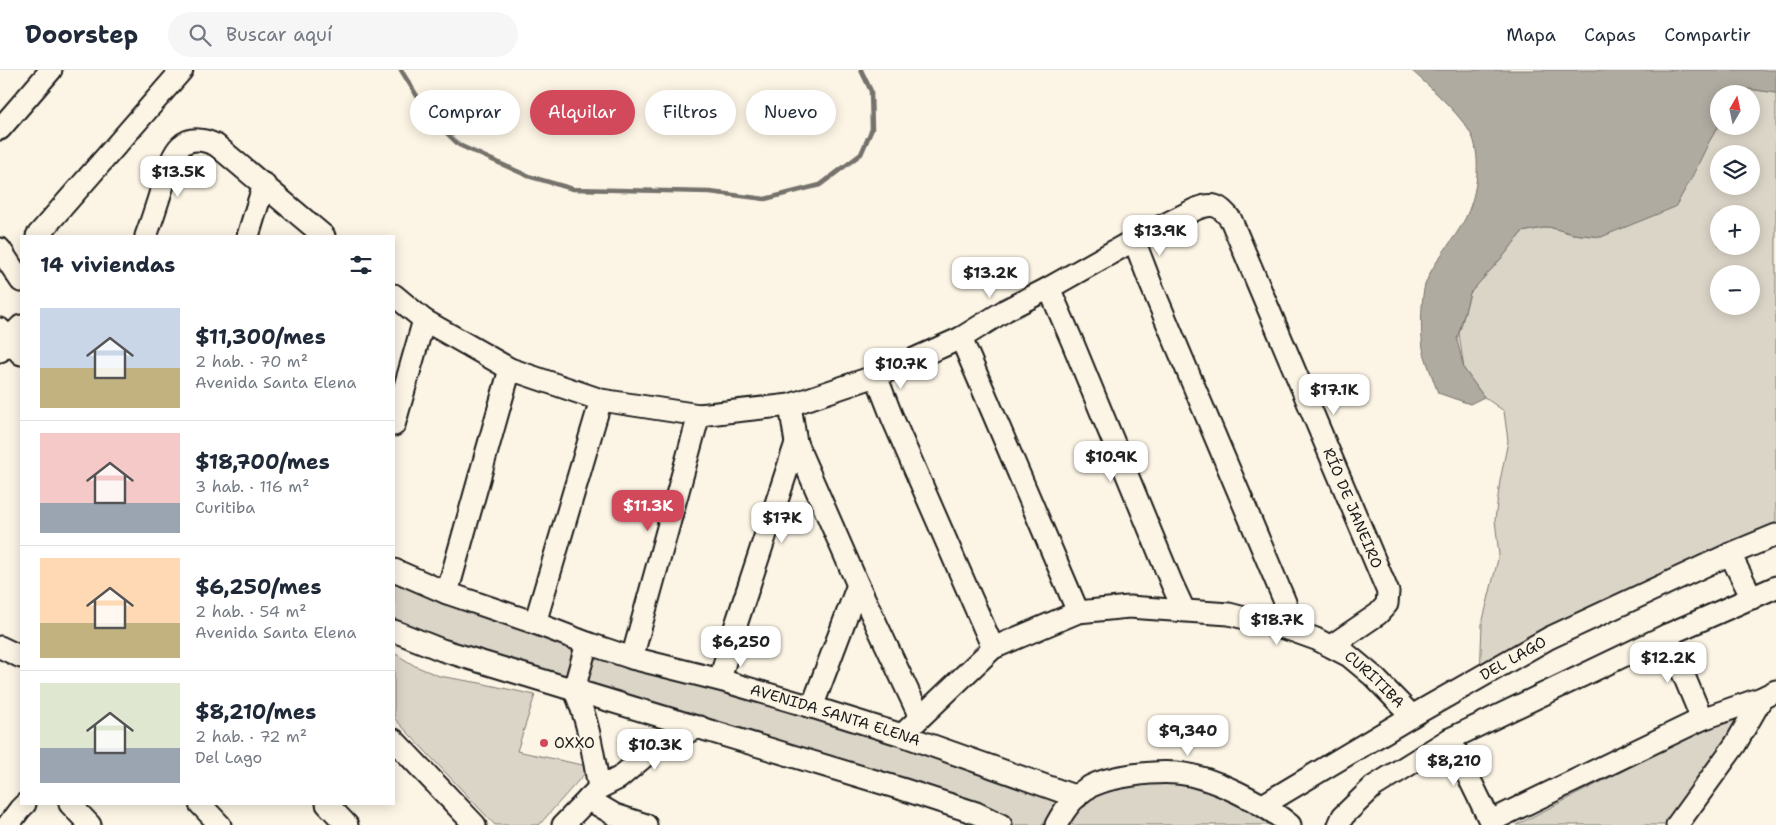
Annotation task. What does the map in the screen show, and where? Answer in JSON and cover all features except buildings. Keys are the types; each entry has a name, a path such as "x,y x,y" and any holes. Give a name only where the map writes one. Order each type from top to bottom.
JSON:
{"street":[{"path":"0,128 50,70"},
{"path":"38,235 182,70"},
{"path":"146,235 172,156 182,145 192,140 203,139 216,145 323,235"},
{"path":"248,235 264,184"},
{"name":"RÍO DE JANEIRO","path":"1134,240 1205,205 1214,205 1222,209 1231,220 1388,592 1387,604 1378,614 1330,646"},
{"path":"395,296 424,320 510,369 601,400 699,415 790,405 876,376 961,338 1006,310 1134,240 1285,602 1291,630"},
{"path":"1048,288 1072,340 1184,610"},
{"path":"395,422 424,320"},
{"path":"961,338 1078,612"},
{"path":"447,593 510,369"},
{"path":"876,376 892,417 993,648 902,736"},
{"path":"535,623 601,400"},
{"path":"790,405 796,443 858,585 920,717"},
{"path":"632,658 699,415"},
{"path":"720,680 731,640 796,443"},
{"name":"DEL LAGO","path":"1263,805 1412,716 1549,638 1730,554 1776,535"},
{"path":"1730,554 1752,598"},
{"name":"AVENIDA SANTA ELENA","path":"395,570 447,593 632,658 720,680 812,707 1076,796"},
{"path":"812,707 858,585"},
{"path":"1339,825 1343,816 1373,787 1450,739 1667,634 1776,588"},
{"name":"CURITIBA","path":"993,648 1078,612 1129,607 1229,614 1291,630 1316,639 1349,656 1373,676 1412,716"},
{"path":"395,631 442,650 905,790 974,819 1001,825"},
{"path":"1667,634 1702,719"},
{"path":"587,643 574,690 583,709 588,727 594,794 615,820 646,825"},
{"path":"0,647 20,657"},
{"path":"1450,739 1491,823 1702,719 1769,694"},
{"path":"1677,825 1769,694"},
{"path":"563,825 594,794 619,778 651,751 675,737 700,727"},
{"path":"395,741 475,825"},
{"path":"1056,825 1063,812 1076,796 1091,786 1120,778 1146,774 1178,773 1205,780 1234,791 1263,805 1290,825"},
{"path":"8,825 20,808 24,805"},
{"path":"71,805 90,825"},
{"path":"201,805 220,825"},
{"path":"328,805 347,825"}],"shaded area":[{"path":"1411,70 1776,70 1776,93 1760,91 1760,85 1710,85 1710,135 1713,135 1675,207 1601,237 1573,234 1549,227 1522,232 1470,293 1457,339 1464,369 1484,397 1470,404 1438,393 1424,353 1421,319 1425,285 1438,259 1465,219 1472,201 1477,171 1476,151 1474,141 1464,124"},
{"path":"1760,91 1776,93 1776,535 1480,677 1482,624 1499,555 1495,520 1508,441 1504,411 1484,397 1464,369 1459,334 1470,293 1522,232 1549,227 1573,234 1601,237 1621,228 1713,135 1760,135"},
{"path":"395,570 1076,796 1178,773 1290,825 1001,825 395,631"},
{"path":"395,654 415,666 439,676 535,695 517,751 587,766 586,772 539,825 495,825 395,719"},
{"path":"1732,718 1737,722 1736,731 1664,825 1516,825 1725,719"}],"waterway":[{"path":"401,70 430,117 459,145 528,176 573,189 710,192 765,199 820,185 861,154 872,129 871,91 861,70"}],"place":[{"name":"OXXO","path":"544,743"}]}
